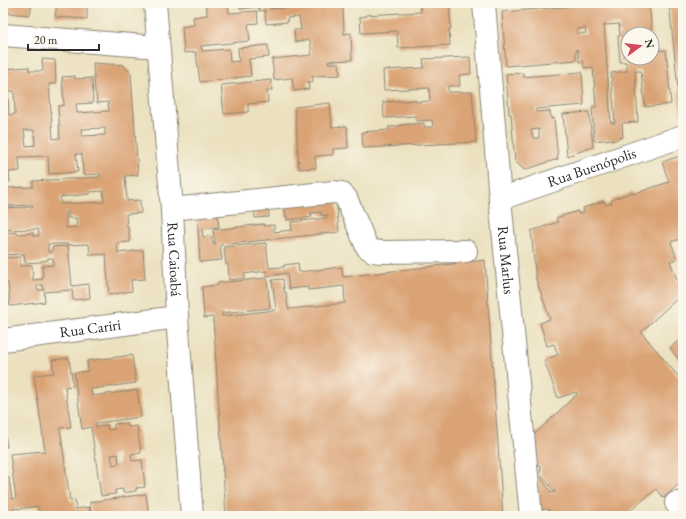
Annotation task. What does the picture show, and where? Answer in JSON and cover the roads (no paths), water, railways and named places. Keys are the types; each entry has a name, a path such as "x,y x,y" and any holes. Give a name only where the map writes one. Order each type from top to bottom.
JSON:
{"street":[{"name":"Rua Caioabá","path":"155,3 172,209 177,317 192,516"},
{"name":"Rua Marlus","path":"484,3 500,199 531,516"},
{"path":"3,35 158,47"},
{"name":"Rua Buenópolis","path":"500,199 683,136"},
{"path":"172,209 334,192 341,193 346,198 367,247 373,251 466,251"},
{"name":"Rua Cariri","path":"3,340 177,317"}]}
